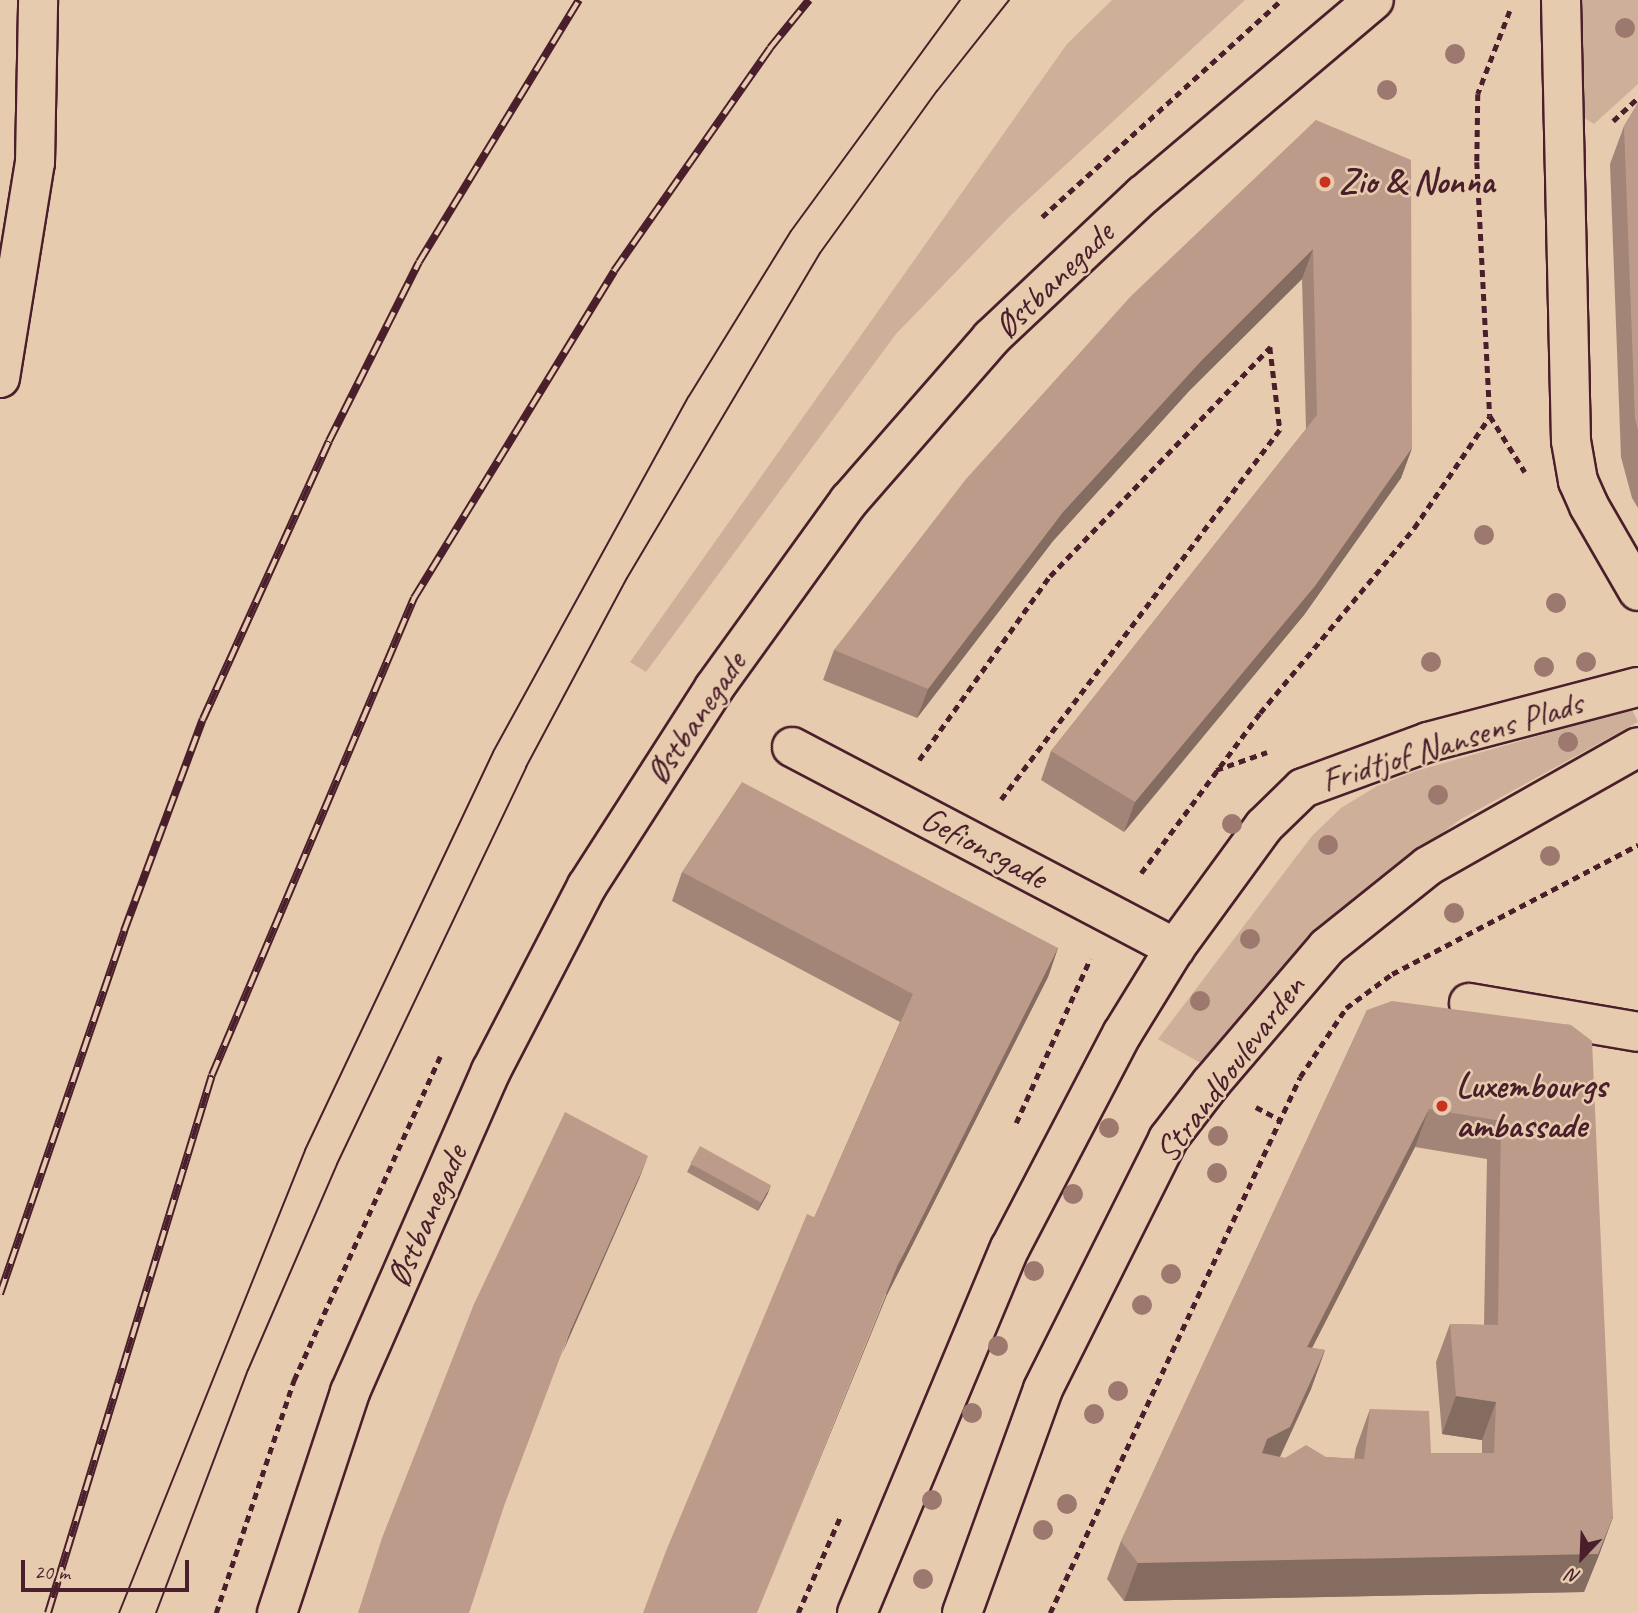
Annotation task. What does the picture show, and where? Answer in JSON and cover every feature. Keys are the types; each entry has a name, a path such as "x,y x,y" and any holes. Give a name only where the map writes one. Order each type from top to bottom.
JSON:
{"street":[{"path":"0,378 35,163 38,0"},
{"name":"Østbanegade","path":"276,1613 350,1392 491,1071 587,886 714,688 849,501 991,338 1143,195 1374,0"},
{"path":"1561,0 1563,166 1572,441 1578,481 1638,591"},
{"name":"Fridtjof Nansens Plads","path":"1175,948 1264,826 1303,788 1428,742 1638,687"},
{"name":"Gefionsgade","path":"792,747 1175,948"},
{"name":"Strandboulevarden","path":"962,1613 1043,1389 1168,1139 1211,1083 1326,947 1428,866 1638,747"},
{"path":"857,1613 1010,1248 1122,1034 1175,948"},
{"path":"1469,1003 1638,1032"}],"path":[{"path":"1490,416 1477,162 1478,94 1514,0"},
{"path":"891,799 1050,576 1270,348 1280,430 971,840"},
{"path":"1050,1613 1300,1077 1346,1008 1392,974 1638,845"}],"shaded area":[{"path":"1112,0 1245,0 1009,217 896,334 646,672 630,662 1067,44"},
{"path":"1582,0 1638,0 1638,84 1594,124 1581,116"},
{"path":"1632,709 1638,722 1461,819 1379,880 1283,970 1204,1065 1158,1039 1312,836 1341,808 1377,786 1416,771"}],"building":[{"path":"1638,103 1638,430 1635,419 1624,126"},
{"path":"1316,120 1411,160 1412,448 1315,586 1135,802 1051,751 1317,415 1313,249 1201,361 1063,512 928,689 834,650 966,479 1131,296"},
{"path":"742,782 1058,948 898,1265 901,1256 814,1218 913,994 682,872"},
{"path":"1392,1001 1571,1025 1592,1041 1613,1517 1598,1554 1138,1563 1121,1541 1367,1010","holes":["1429,1109 1501,1121 1498,1325 1450,1324 1456,1396 1496,1402 1494,1453 1431,1453 1429,1411 1370,1409 1364,1459 1326,1457 1306,1445 1285,1458 1262,1453 1267,1439 1290,1427 1325,1350 1307,1347"]},
{"path":"565,1112 648,1156 570,1331 504,1506 469,1613 358,1613 382,1538 474,1304"},
{"path":"700,1146 771,1185 761,1203 690,1163"},
{"path":"807,1214 901,1256 757,1613 643,1613 666,1551"}],"tram line":[{"path":"119,1613 305,1150 493,752 689,396 791,231 960,0"},
{"path":"156,1613 248,1370 337,1164 526,767 627,578 820,253 937,91 1009,0"}],"railway":[{"path":"0,1294 124,931 203,719 329,441 419,262 579,0"},
{"path":"48,1613 212,1075 414,598 614,271 770,48 809,0"}],"place":[{"name":"Zio & Nonna","path":"1325,182"},
{"name":"Luxembourgs ambassade","path":"1442,1106"}]}
